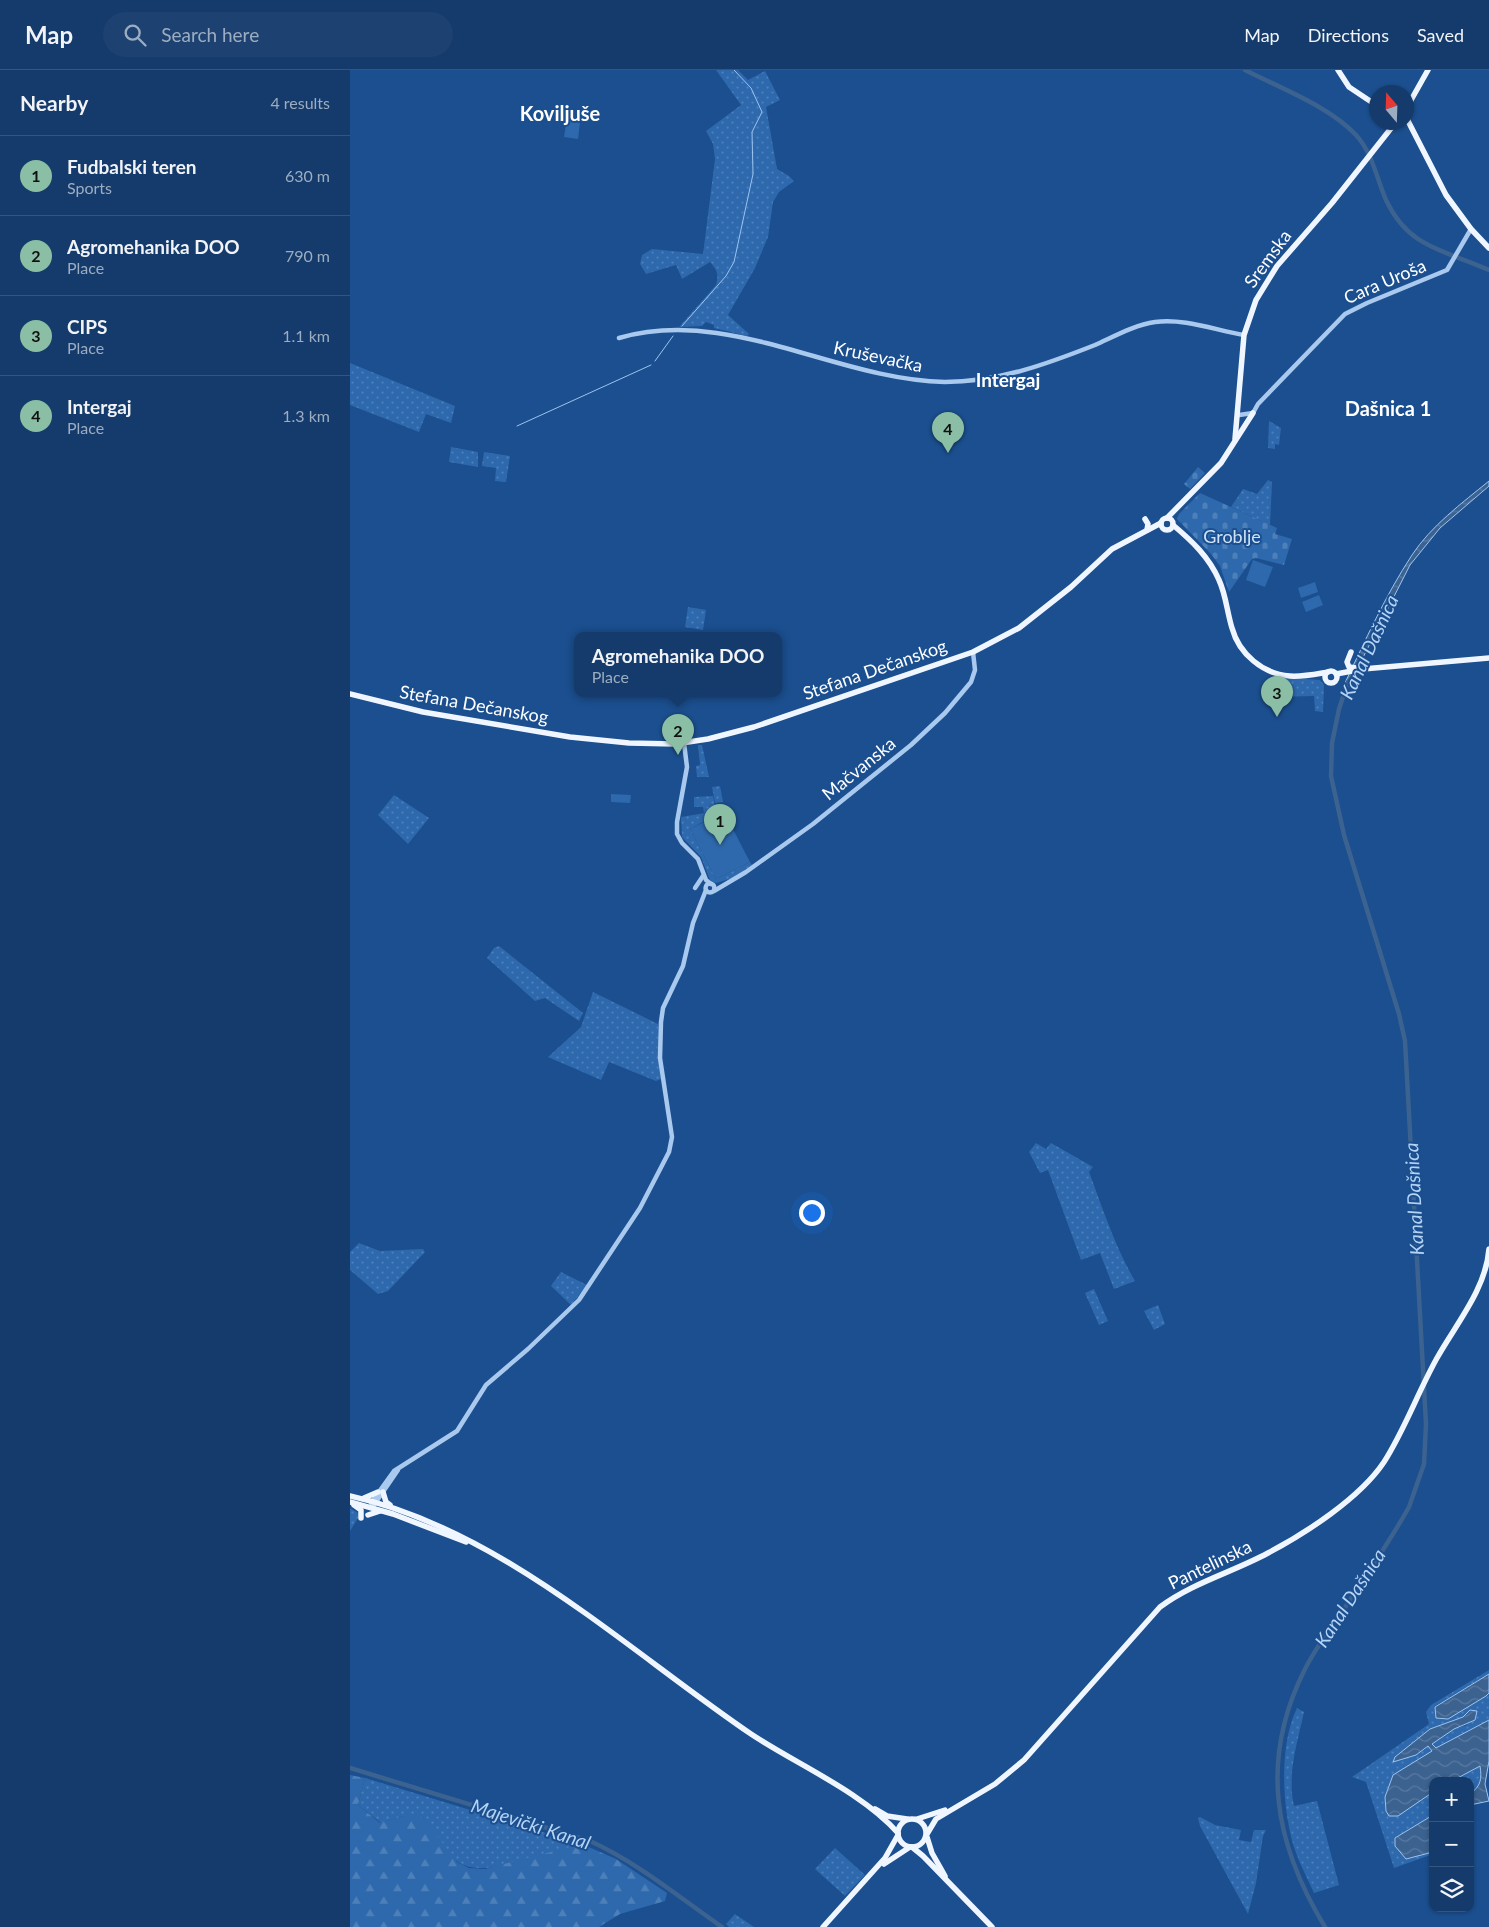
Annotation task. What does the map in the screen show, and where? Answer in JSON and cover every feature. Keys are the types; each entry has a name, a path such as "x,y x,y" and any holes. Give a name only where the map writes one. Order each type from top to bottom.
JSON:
{"main road":[{"path":"1338,70 1350,88 1369,100"},
{"path":"1414,96 1428,70"},
{"name":"Sremska","path":"1235,439 1239,415 1244,335 1256,300 1277,266 1373,152 1395,130"},
{"path":"1408,130 1446,195 1471,229 1489,248"},
{"path":"1166,530 1173,524 1183,503 1208,478 1253,414"},
{"name":"Stefana Dečanskog","path":"350,694 432,714 573,737 629,743 684,743 718,737 754,727 973,652 1019,628 1064,592 1110,551 1164,521 1183,503"},
{"path":"1144,519 1148,524 1147,530"},
{"path":"1164,521 1173,524 1188,538 1203,553 1215,572 1220,582 1233,633 1247,655 1262,667 1278,674 1292,676 1333,671 1336,676"},
{"path":"1164,521 1166,530"},
{"path":"1140,533 1166,530 1188,538"},
{"path":"1350,669 1347,662 1352,652"},
{"path":"1308,675 1331,682 1336,676 1350,669 1489,658"},
{"path":"1326,679 1328,672"},
{"name":"Pantelinska","path":"966,1801 995,1784 1024,1760 1160,1607 1184,1592 1248,1564 1281,1546 1355,1493 1383,1463 1431,1369 1488,1269 1489,1250"},
{"path":"363,1499 380,1492 386,1502 394,1508"},
{"path":"350,1496 363,1499 384,1511 478,1546"},
{"path":"350,1502 394,1508 434,1523 521,1570 752,1734 860,1802 889,1823 898,1834 902,1843 911,1847 992,1927"},
{"path":"350,1502 360,1509 361,1518"},
{"path":"368,1515 376,1511 384,1511"},
{"path":"860,1802 887,1816 917,1819 966,1801"},
{"path":"869,1877 895,1855 920,1845 936,1819 966,1801"},
{"path":"823,1927 892,1850 901,1824 909,1819"},
{"path":"917,1819 924,1825 937,1862 959,1893"}],"street":[{"name":"Cara Uroša","path":"1253,414 1258,404 1344,314 1441,274 1453,263 1457,252 1471,229"},
{"name":"Kruševačka","path":"619,338 668,332 710,331 887,376 947,382 994,377 1040,366 1156,322 1179,322 1244,335"},
{"path":"1239,415 1253,414"},
{"name":"Mačvanska","path":"713,891 728,883 813,824 911,745 945,713 971,682 975,670 973,652"},
{"path":"684,743 687,767 677,831 682,843 698,859 703,874 713,891"},
{"path":"695,888 703,874"},
{"path":"709,886 728,883"},
{"path":"709,886 713,891"},
{"path":"372,1504 402,1465 454,1435 468,1416 486,1385 572,1308 640,1208 669,1152 671,1142 669,1111 660,1058 663,1008 683,966 693,923 709,886"},
{"path":"702,903 713,891"}],"green space":[{"path":"716,70 738,70 748,80 765,71 780,100 766,107 777,169 794,181 779,192 773,202 768,237 755,268 728,315 749,334 747,336 714,328 714,325 706,322 702,326 679,327 716,285 717,272 710,262 682,279 676,265 646,274 640,264 642,255 652,249 703,254 715,159 713,144 706,131 741,105"},
{"path":"568,112 581,114 578,139 564,137"},
{"path":"350,363 455,406 451,423 426,414 419,432 350,405"},
{"path":"1269,421 1281,428 1279,445 1275,444 1275,449 1268,448"},
{"path":"451,447 478,452 478,467 449,462"},
{"path":"484,452 510,456 506,482 495,481 496,468 482,466"},
{"path":"1198,467 1205,473 1190,489 1184,484"},
{"path":"1268,480 1272,482 1270,525 1231,507 1243,489 1257,494"},
{"name":"Groblje","path":"1200,493 1277,528 1275,534 1292,539 1284,565 1256,558 1252,559 1229,592 1220,566 1177,519 1179,514"},
{"path":"1253,560 1273,567 1265,587 1246,580"},
{"path":"1315,582 1318,592 1301,598 1298,588"},
{"path":"1319,595 1323,605 1306,612 1302,602"},
{"path":"688,607 706,610 703,630 685,627"},
{"path":"1277,677 1320,680 1324,685 1323,712 1315,711 1314,696 1273,697"},
{"path":"698,745 702,745 709,777 697,777 696,766 700,765"},
{"path":"720,786 723,802 715,803 712,787"},
{"path":"611,794 631,795 630,803 611,802"},
{"path":"394,795 429,818 408,844 378,815"},
{"path":"713,796 716,811 704,813 703,807 694,807 694,797"},
{"path":"724,810 690,829 716,879 750,862 752,865 733,878 716,883 710,880 701,857 682,837 681,817"},
{"path":"724,812 750,862 716,879 690,829"},
{"path":"499,946 583,1013 579,1021 545,998 535,1001 487,958 494,948"},
{"path":"593,992 658,1024 661,1079 656,1081 609,1062 601,1080 548,1057 581,1027"},
{"path":"1036,1143 1046,1149 1051,1143 1093,1167 1089,1172 1104,1214 1135,1281 1114,1289 1100,1253 1081,1260 1048,1170 1040,1173 1029,1152"},
{"path":"359,1243 380,1251 423,1249 425,1252 388,1291 378,1294 350,1270 350,1252"},
{"path":"561,1272 587,1285 571,1305 551,1286"},
{"path":"1094,1289 1108,1321 1099,1325 1085,1293"},
{"path":"1158,1305 1165,1324 1154,1330 1144,1311"},
{"path":"350,1508 358,1513 358,1518 350,1531"},
{"path":"1489,1670 1489,1674 1435,1706 1436,1718 1448,1719 1489,1693 1489,1720 1436,1748 1432,1744 1454,1729 1467,1725 1470,1710 1463,1717 1430,1729 1395,1757 1416,1755 1429,1746 1432,1751 1405,1768 1392,1780 1388,1788 1386,1811 1429,1794 1429,1817 1395,1838 1406,1859 1429,1853 1429,1855 1394,1868 1366,1782 1352,1777 1429,1724 1426,1712 1431,1705"},
{"path":"1297,1708 1304,1712 1292,1771 1294,1806 1317,1801 1339,1885 1314,1893 1293,1844 1286,1811 1285,1757 1287,1739"},
{"path":"1480,1766 1480,1782 1474,1790 1474,1777 1459,1777"},
{"path":"350,1775 365,1778 358,1805 380,1823 404,1816 422,1816 457,1862 469,1868 485,1869 582,1844 616,1859 667,1893 665,1901 620,1914 599,1927 350,1927"},
{"path":"365,1778 582,1844 501,1867 469,1867 453,1858 422,1816 404,1816 381,1823 358,1805"},
{"path":"1200,1817 1215,1825 1241,1830 1239,1840 1251,1842 1254,1830 1266,1830 1263,1836 1256,1883 1248,1914 1200,1826 1198,1818"},
{"path":"835,1848 865,1875 845,1896 815,1869"},
{"path":"735,1914 754,1927 729,1927 726,1924"}],"water":[{"path":"1489,481 1489,486 1440,528 1410,565 1348,687 1344,685 1384,603 1412,555 1428,534"},
{"path":"1489,1674 1489,1693 1486,1696 1448,1719 1436,1718 1435,1707"},
{"path":"1470,1710 1477,1711 1475,1720 1454,1729 1432,1744 1436,1748 1489,1720 1489,1761 1485,1784 1489,1801 1474,1804 1474,1790 1480,1782 1480,1766 1459,1777 1429,1777 1429,1795 1398,1816 1389,1816 1386,1811 1385,1797 1393,1775 1432,1751 1428,1746 1416,1755 1393,1762 1395,1757 1430,1729 1463,1717"},
{"path":"1429,1817 1429,1853 1406,1859 1395,1846 1395,1838"}],"waterway":[{"path":"682,326 726,276 734,262 753,174 752,132 762,112 751,88 734,70"},
{"name":"Kanal Dašnica","path":"1245,70 1318,106 1356,135 1370,158 1386,200 1395,216 1406,229 1430,246 1489,270"},
{"path":"655,361 673,336"},
{"path":"517,426 651,365"},
{"name":"Kanal Dašnica","path":"1325,1927 1308,1896 1294,1864 1284,1832 1279,1801 1278,1768 1282,1736 1291,1703 1305,1669 1322,1640 1377,1560 1409,1507 1424,1464 1426,1424 1405,1041 1399,1014 1344,835 1331,776 1332,743 1339,709 1348,682"},
{"name":"Majevički Kanal","path":"350,1768 590,1841 642,1870 722,1927"}],"place":[{"name":"Intergaj","path":"948,453"},
{"name":"CIPS","path":"1277,717"},
{"name":"Agromehanika DOO","path":"678,755"},
{"name":"Fudbalski teren","path":"720,845"}],"district":[{"name":"Koviljuše","path":"560,114"},
{"name":"Intergaj","path":"1008,380"},
{"name":"Dašnica 1","path":"1388,409"}]}
